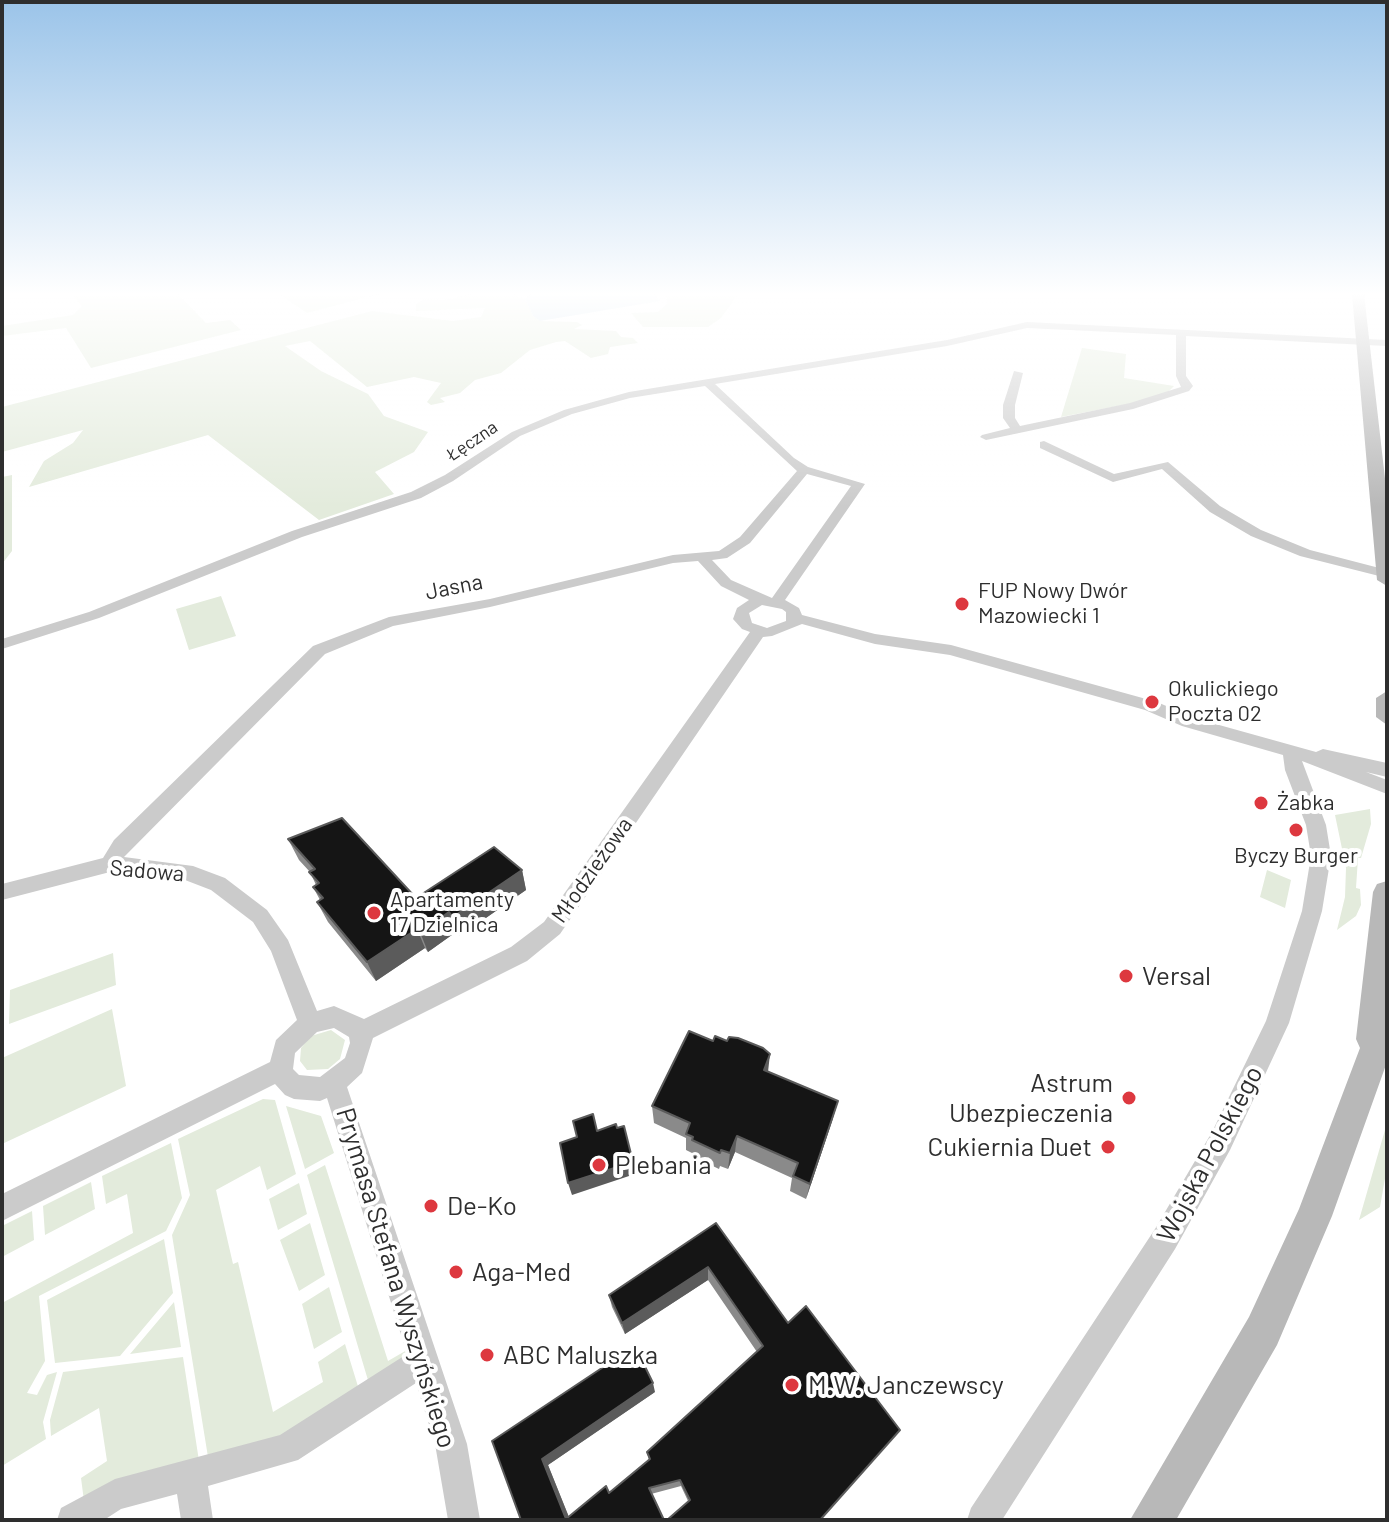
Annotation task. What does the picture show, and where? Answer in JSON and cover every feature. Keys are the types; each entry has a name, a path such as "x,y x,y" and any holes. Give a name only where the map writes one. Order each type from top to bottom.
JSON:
{"main road":[{"path":"1364,365 1387,580"},
{"path":"1387,698 1387,717"},
{"path":"1368,1070 1387,892"},
{"path":"1152,1520 1263,1331 1314,1216 1387,1019"}],"street":[{"name":"Łęczna","path":"2,644 107,611 297,534 416,495 449,478 505,440 568,412 629,395 807,365"},
{"path":"986,437 1179,392 1188,386 1181,376 1181,365"},
{"path":"1018,373 1009,405 1009,418 1018,431"},
{"path":"706,381 790,461 804,470 859,484 777,601"},
{"path":"1044,445 1113,478 1164,465 1215,509 1256,533 1305,553 1387,574"},
{"name":"Jasna","path":"110,864 121,845 295,670 339,639 389,622 490,603 594,575 673,559 722,555 737,547 804,470"},
{"path":"702,557 726,583 760,600 777,601 794,611 796,618"},
{"path":"760,600 742,611 741,619 758,632 787,629 796,618"},
{"path":"796,618 875,639 981,658 1151,706 1188,722 1297,753 1387,787"},
{"name":"Młodzieżowa","path":"360,1033 519,954 552,928 758,632"},
{"path":"1297,753 1387,770"},
{"name":"Wojska Polskiego","path":"983,1520 1165,1239 1221,1141 1277,1023 1312,911 1321,856 1316,825 1294,770 1297,753"},
{"name":"Sadowa","path":"2,892 110,864 186,872 218,884 260,916 280,947 310,1023"},
{"path":"334,1017 354,1025 360,1033 360,1054 354,1065 334,1083 306,1090 294,1087 281,1069 284,1048 310,1023 334,1017"},
{"path":"2,1208 281,1069"},
{"name":"Prymasa Stefana Wyszyńskiego","path":"334,1083 451,1444 464,1520"},
{"path":"73,1520 115,1495 287,1449 425,1360"},
{"path":"190,1474 197,1520"}],"green space":[{"path":"164,365 312,365 368,394 384,416 428,432 414,452 375,472 394,494 319,520 208,435 29,487 44,461 73,443 83,430 2,452 2,407"},
{"path":"340,365 511,365 501,373 475,380 460,393 440,398 445,402 431,405 427,402 441,383 414,377 367,387"},
{"path":"1077,365 1125,365 1124,378 1174,386 1168,392 1133,403 1061,417"},
{"path":"12,475 12,551 2,564 2,477"},
{"path":"221,596 236,636 189,650 176,609"},
{"path":"1370,809 1371,824 1361,858 1358,858 1356,888 1360,889 1361,905 1356,916 1337,930 1345,897 1346,868 1335,815"},
{"path":"1267,870 1291,880 1285,908 1260,897"},
{"path":"113,953 116,985 9,1024 10,990"},
{"path":"112,1009 126,1086 2,1144 2,1058"},
{"path":"331,1030 345,1040 340,1059 328,1069 307,1070 300,1061 301,1048 311,1036"},
{"path":"263,1099 275,1100 296,1174 267,1190 260,1166 216,1190 233,1264 238,1262 273,1412 323,1382 318,1362 345,1344 360,1393 285,1440 208,1457 172,1235 190,1195 178,1139"},
{"path":"286,1106 321,1116 334,1153 305,1169"},
{"path":"1387,1123 1387,1167 1380,1207 1359,1220"},
{"path":"171,1143 182,1198 166,1231 39,1296 45,1361 27,1393 37,1395 47,1375 57,1372 43,1422 46,1439 2,1466 2,1303 133,1233 127,1194 106,1204 102,1176"},
{"path":"325,1165 388,1361 407,1350 407,1357 370,1387 307,1175"},
{"path":"91,1182 95,1209 45,1235 43,1206"},
{"path":"299,1183 307,1214 278,1230 269,1199"},
{"path":"32,1211 34,1240 2,1257 2,1226"},
{"path":"310,1223 325,1275 299,1291 280,1240"},
{"path":"164,1239 173,1293 120,1356 55,1363 47,1300"},
{"path":"329,1287 342,1332 314,1349 302,1304"},
{"path":"174,1302 181,1347 130,1354"},
{"path":"183,1357 199,1461 84,1501 81,1478 107,1461 99,1408 51,1436 50,1420 63,1372"}],"building":[{"name":"Apartamenty 17 Dzielnica","path":"342,818 416,898 494,847 522,870 453,917 449,912 367,962 317,902 323,898 313,887 319,883 309,872 315,869 288,839"},
{"path":"689,1031 713,1041 715,1036 727,1041 729,1037 738,1038 763,1048 770,1054 764,1070 838,1101 810,1184 793,1176 798,1163 737,1136 730,1153 721,1150 720,1153 686,1134 690,1123 652,1106"},
{"name":"Plebania","path":"593,1114 597,1131 616,1124 617,1128 624,1126 633,1162 568,1183 560,1143 577,1137 573,1121"},
{"name":"M.W. Janczewscy","path":"716,1223 788,1323 806,1306 900,1430 820,1520 667,1520 690,1500 680,1480 649,1488 664,1520 521,1520 492,1441 635,1346 653,1383 542,1459 566,1519 606,1486 609,1493 650,1459 647,1452 763,1346 708,1267 622,1323 609,1295"}],"place":[{"name":"FUP Nowy Dwór Mazowiecki 1","path":"962,604"},
{"name":"Okulickiego Poczta 02","path":"1152,702"},
{"name":"Żabka","path":"1261,803"},
{"name":"Byczy Burger","path":"1296,830"},
{"name":"Apartamenty 17 Dzielnica","path":"374,913"},
{"name":"Versal","path":"1126,976"},
{"name":"Astrum Ubezpieczenia","path":"1129,1098"},
{"name":"Cukiernia Duet","path":"1108,1147"},
{"name":"Plebania","path":"599,1165"},
{"name":"De-Ko","path":"431,1206"},
{"name":"Aga-Med","path":"456,1272"},
{"name":"ABC Maluszka","path":"487,1355"},
{"name":"M.W. Janczewscy","path":"792,1385"}]}
